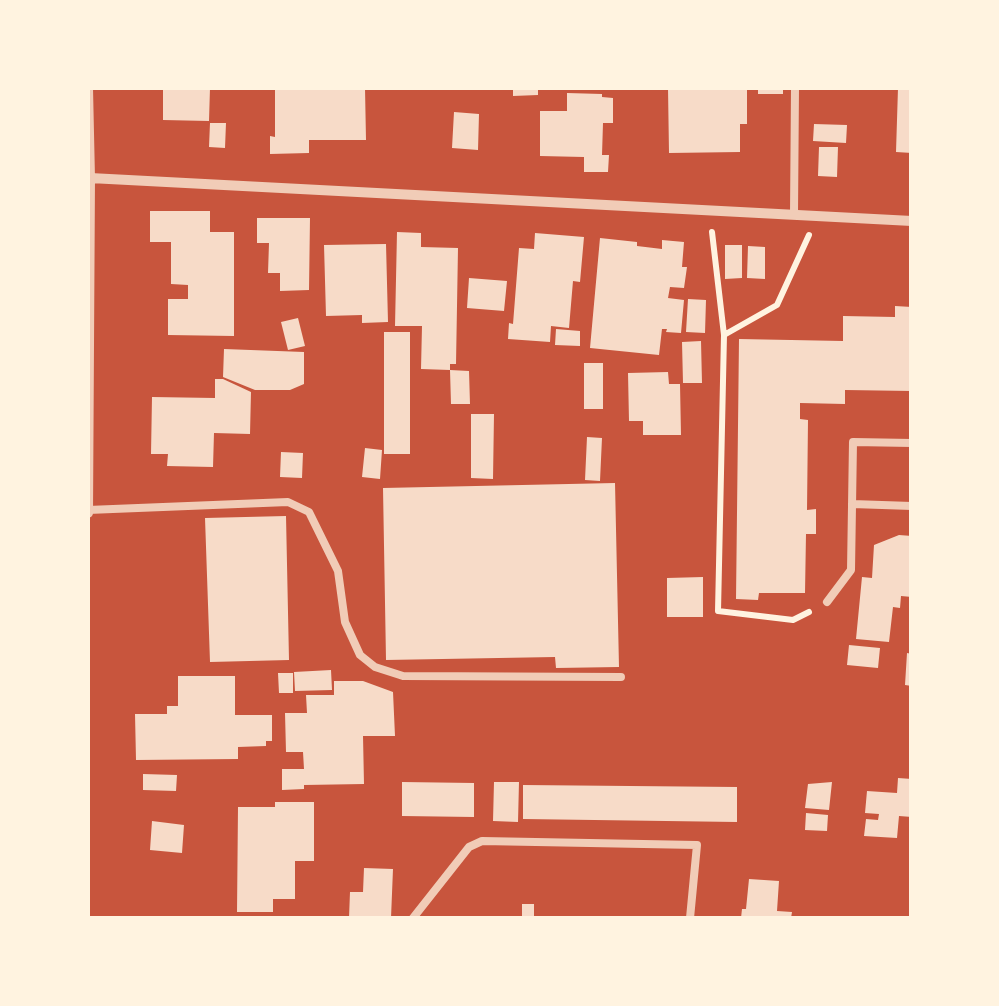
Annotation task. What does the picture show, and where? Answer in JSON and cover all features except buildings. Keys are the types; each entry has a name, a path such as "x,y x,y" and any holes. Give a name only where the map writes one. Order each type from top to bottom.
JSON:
{"street":[{"path":"88,88 88,511"},
{"path":"90,178 912,221"}],"lane":[{"path":"794,214 795,88"},
{"path":"827,602 852,570 853,442 912,443"},
{"path":"88,511 288,502 309,512 338,571 344,622 360,655 375,667 403,676 622,677"},
{"path":"852,504 912,506"},
{"path":"414,918 469,847 482,840 697,844 690,918"}],"path":[{"path":"710,210 724,335 718,611 793,620 827,602"},
{"path":"724,335 777,305 818,215"}]}
